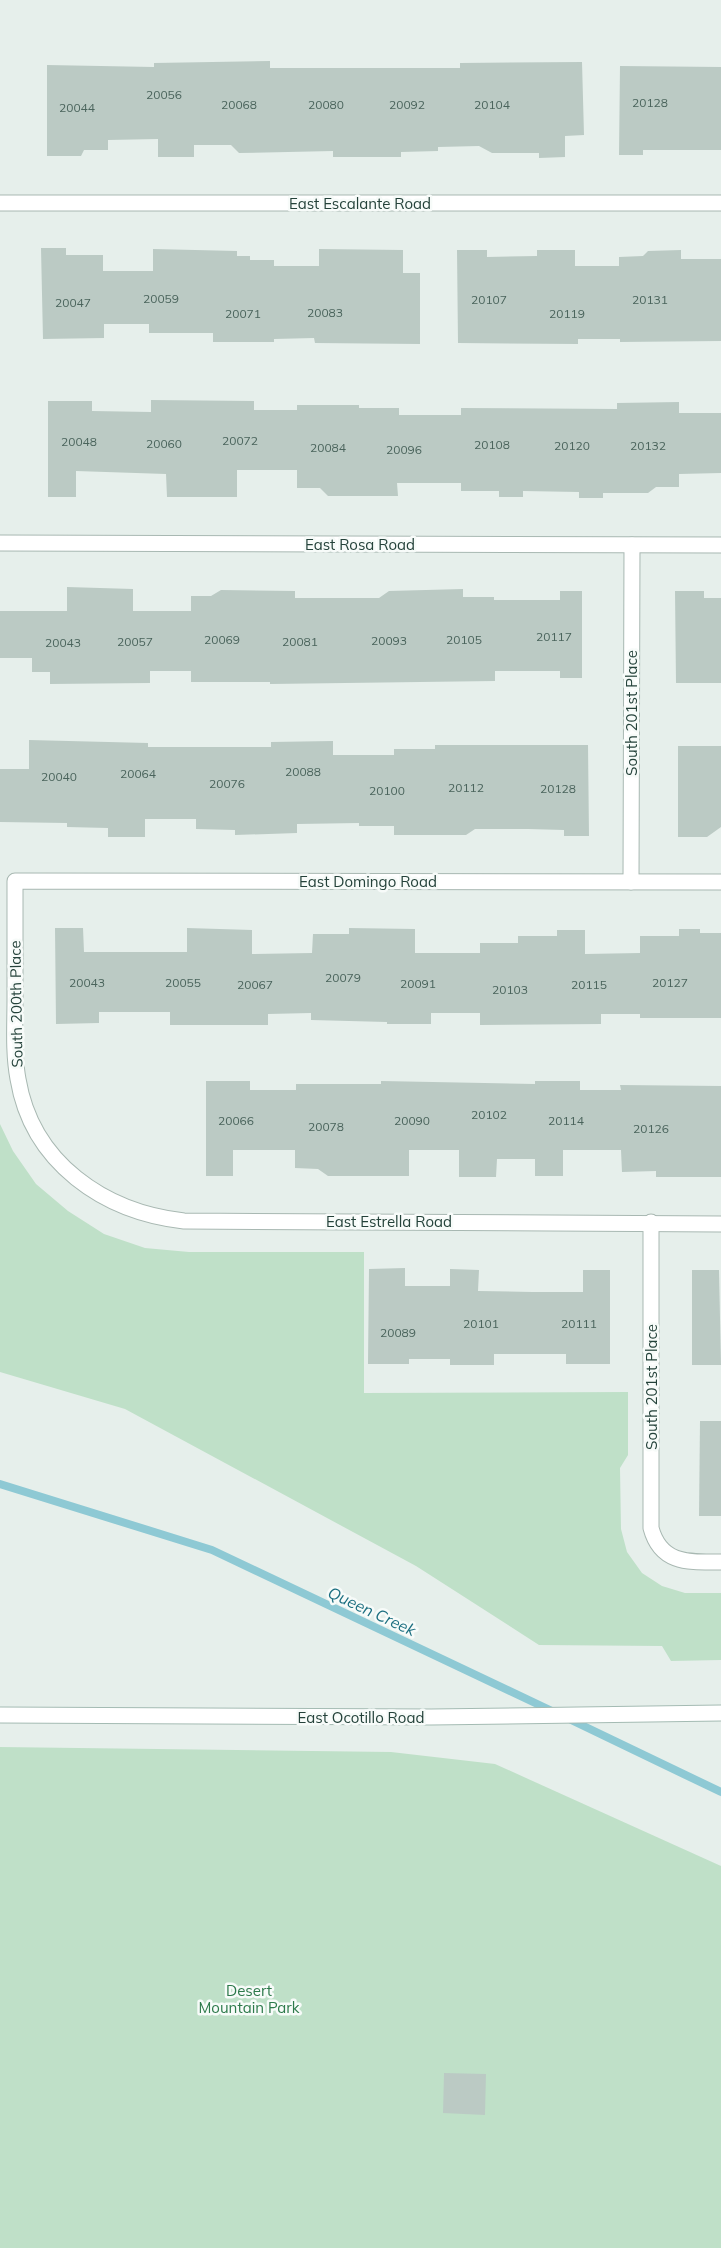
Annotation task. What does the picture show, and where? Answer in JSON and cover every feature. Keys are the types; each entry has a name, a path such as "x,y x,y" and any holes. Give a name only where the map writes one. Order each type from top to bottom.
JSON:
{"street":[{"name":"East Escalante Road","path":"0,203 721,203"},
{"name":"East Rosa Road","path":"0,543 721,545"},
{"name":"South 201st Place","path":"631,882 632,545"},
{"name":"East Domingo Road","path":"15,881 721,882"},
{"name":"South 200th Place","path":"15,881 15,1045 18,1080 33,1124 45,1144 70,1173"},
{"name":"East Estrella Road","path":"70,1173 95,1193 116,1204 160,1218 184,1221 651,1222 721,1224"},
{"name":"South 201st Place","path":"651,1222 651,1522 653,1535 661,1549 671,1557 684,1561 721,1562"},
{"name":"East Ocotillo Road","path":"0,1715 431,1717 721,1713"}],"green space":[{"path":"0,1124 13,1151 36,1184 68,1211 104,1234 145,1248 189,1252 364,1252 364,1393 628,1392 628,1455 620,1468 621,1529 627,1552 642,1573 662,1586 685,1593 721,1593 721,1660 671,1661 662,1646 539,1645 416,1566 125,1409 0,1372"},
{"name":"Desert Mountain Park","path":"0,1747 391,1752 495,1764 721,1866 721,2248 0,2248"}],"building":[{"path":"270,61 270,68 460,68 460,63 582,62 584,135 565,136 565,157 539,158 539,153 492,153 479,146 438,147 438,151 401,152 401,157 333,157 333,151 239,153 231,145 194,145 194,157 158,157 158,139 108,140 108,150 84,150 81,156 47,156 47,65 154,67 154,63"},
{"path":"620,66 721,67 721,150 643,150 643,155 619,155"},
{"path":"41,248 66,248 66,255 103,255 103,271 153,271 153,249 237,251 237,256 250,256 250,260 274,260 274,266 319,266 319,249 403,250 403,273 420,273 420,344 315,343 314,338 274,339 274,342 213,342 213,333 149,333 149,324 104,324 104,338 43,339"},
{"path":"457,250 487,250 487,257 537,256 537,250 575,250 575,266 619,266 619,257 643,256 648,251 681,250 681,259 721,259 721,341 620,342 620,339 578,339 578,344 458,343"},
{"path":"151,400 254,401 254,410 297,410 297,405 359,405 359,408 399,408 399,415 461,415 461,408 617,409 617,403 679,402 679,413 721,413 721,473 679,474 679,487 656,487 648,493 603,493 603,498 579,498 579,492 523,491 523,497 499,497 499,491 461,491 461,483 397,483 398,496 328,496 320,488 297,488 297,470 237,470 237,497 167,497 166,474 76,471 76,497 48,497 48,401 92,401 92,411 151,412"},
{"path":"67,587 133,589 133,611 191,611 191,596 211,596 221,590 295,591 295,598 379,598 389,591 463,589 463,597 494,597 494,600 560,600 560,591 582,591 582,678 560,678 560,671 495,671 495,681 270,684 270,682 191,682 191,671 150,671 150,683 50,684 50,672 32,672 32,658 0,658 0,611 67,611"},
{"path":"675,591 704,591 704,598 721,598 721,683 676,683"},
{"path":"29,740 148,743 148,747 271,747 271,742 333,741 333,755 394,755 394,749 435,749 435,745 588,745 589,836 564,836 564,830 528,829 475,829 466,835 394,835 394,826 359,826 359,823 297,824 297,833 235,835 235,830 196,829 196,819 145,819 145,837 108,837 108,828 67,827 67,823 0,822 0,769 29,769"},
{"path":"678,746 721,746 721,827 707,837 678,837"},
{"path":"55,928 83,928 84,952 187,952 187,928 252,930 252,954 312,953 313,934 349,934 349,928 415,929 415,953 480,953 480,943 518,943 518,936 557,936 557,930 585,930 585,954 640,953 640,936 679,936 679,929 700,929 700,933 721,933 721,1018 640,1018 640,1014 601,1014 601,1024 480,1025 480,1013 431,1013 431,1024 387,1024 387,1022 311,1020 311,1013 268,1014 268,1025 170,1025 170,1012 99,1012 99,1023 56,1024"},
{"path":"206,1081 250,1081 250,1090 296,1090 296,1084 381,1084 381,1081 535,1084 535,1081 580,1081 580,1090 621,1090 620,1085 721,1086 721,1177 656,1177 656,1171 622,1172 621,1150 563,1150 563,1176 535,1176 535,1159 497,1159 496,1177 459,1177 459,1150 409,1150 409,1176 328,1176 318,1169 295,1168 295,1150 233,1150 233,1176 206,1176"},
{"path":"405,1268 405,1286 450,1286 450,1269 479,1270 478,1291 532,1292 583,1292 583,1270 610,1270 610,1364 566,1364 566,1354 494,1354 494,1365 450,1365 450,1359 409,1359 409,1364 368,1364 369,1269"},
{"path":"692,1270 719,1270 721,1365 692,1365"},
{"path":"700,1421 721,1421 721,1516 699,1516"},
{"path":"444,2073 486,2074 485,2115 443,2113"}],"waterway":[{"name":"Queen Creek","path":"0,1484 212,1550 552,1711"},
{"name":"Queen Creek","path":"567,1718 721,1792"}]}
